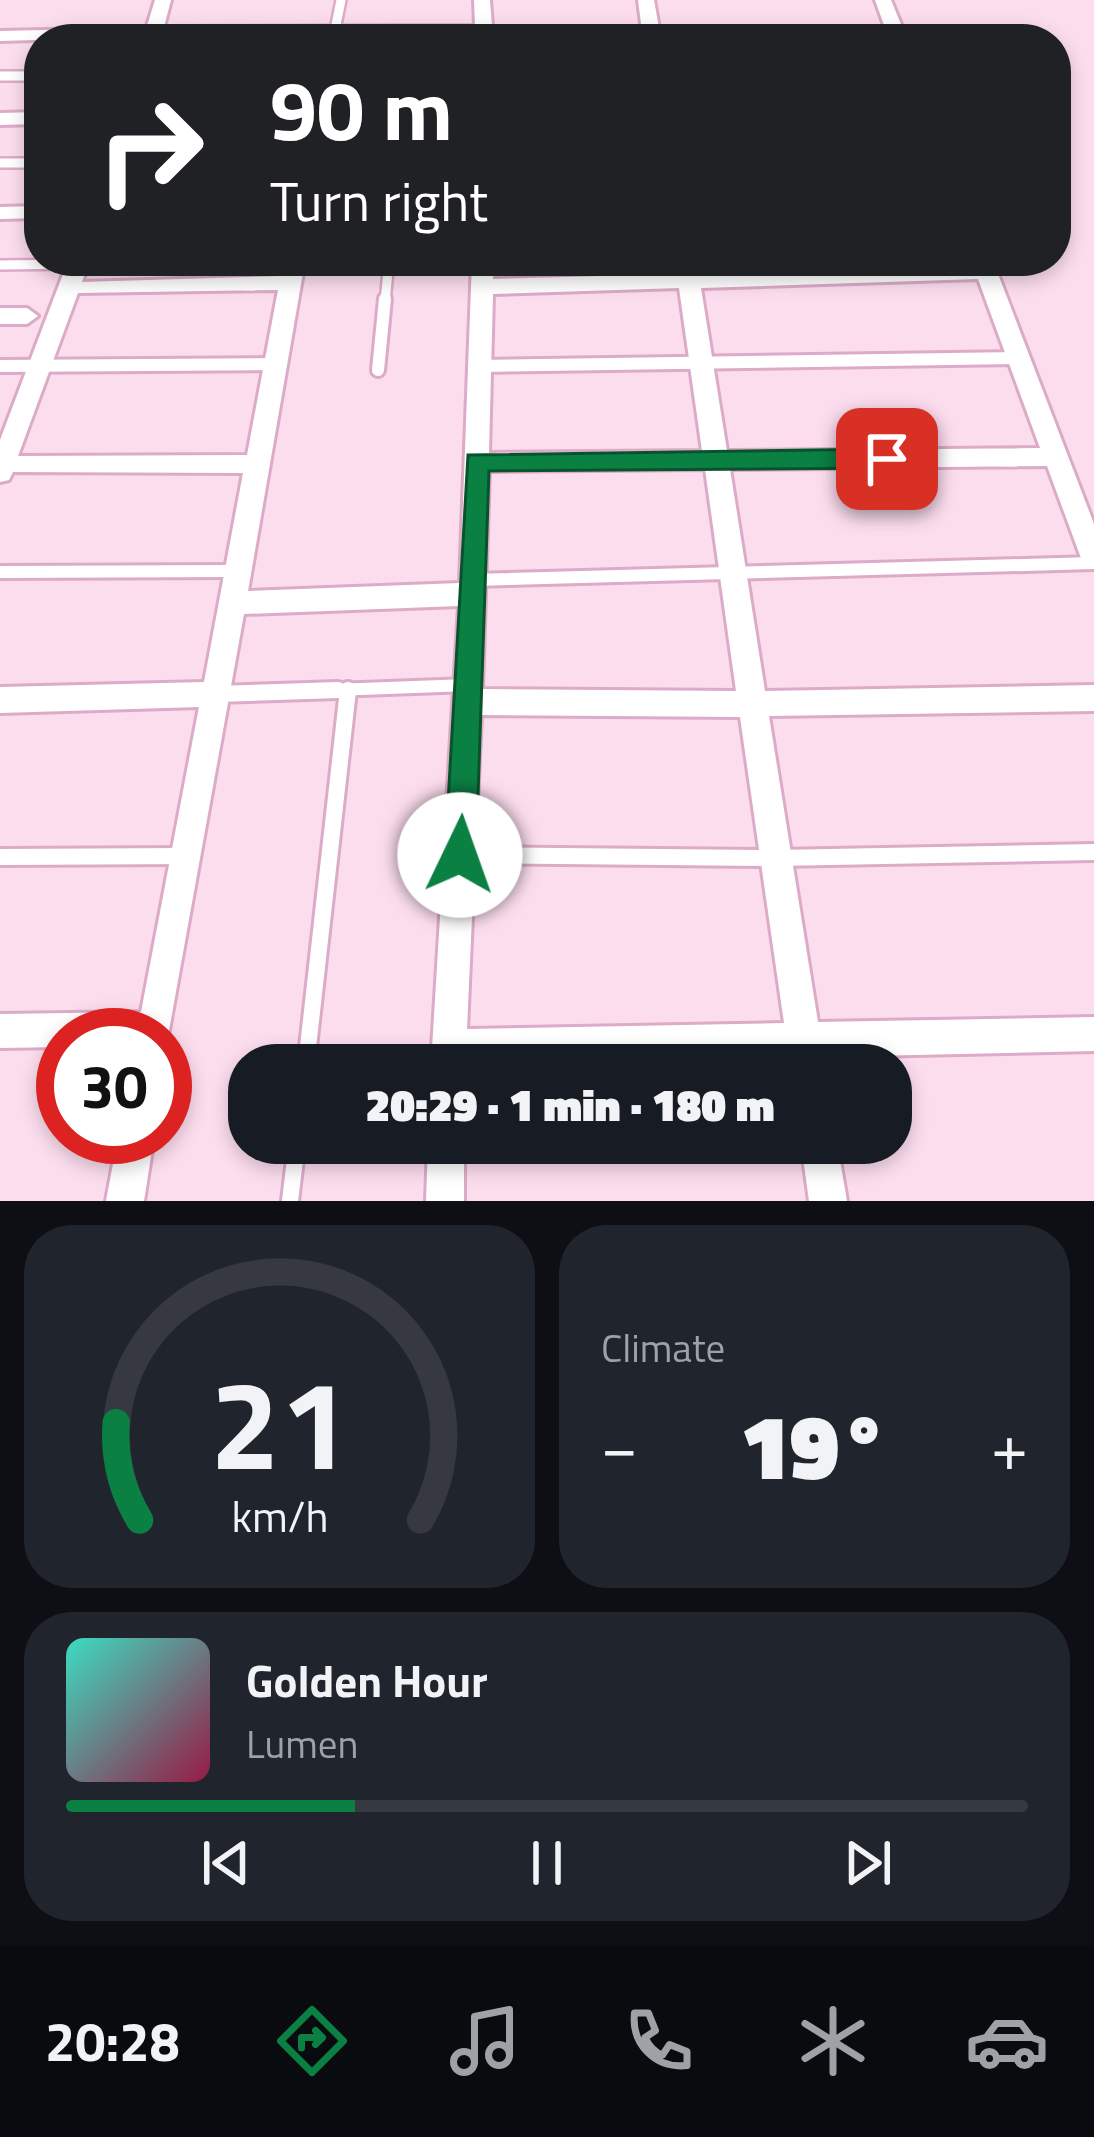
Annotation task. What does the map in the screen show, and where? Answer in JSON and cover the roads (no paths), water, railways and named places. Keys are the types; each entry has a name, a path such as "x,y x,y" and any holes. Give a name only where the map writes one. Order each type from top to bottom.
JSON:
{"street":[{"path":"79,276 42,365 10,469 256,464"},
{"path":"160,1008 291,276"},
{"path":"449,1044 473,587 483,276"},
{"path":"688,276 804,1044"},
{"path":"988,276 1094,561"},
{"path":"0,316 27,316"},
{"path":"477,462 1058,458"},
{"path":"231,603 473,587"},
{"path":"468,693 752,704 1094,698"},
{"path":"0,700 215,694"},
{"path":"0,1031 36,1031"},
{"path":"912,1045 1094,1034"},
{"path":"125,1201 131,1164"},
{"path":"445,1201 446,1164"},
{"path":"822,1164 828,1201"}],"lane":[{"path":"378,370 387,276"},
{"path":"482,366 702,367 1022,358"},
{"path":"0,366 274,364"},
{"path":"473,587 1094,561"},
{"path":"0,572 235,572"},
{"path":"308,1044 348,689"},
{"path":"215,694 348,689 468,693"},
{"path":"460,855 776,858 1094,852"},
{"path":"0,857 189,856"},
{"path":"290,1201 294,1164"}]}
